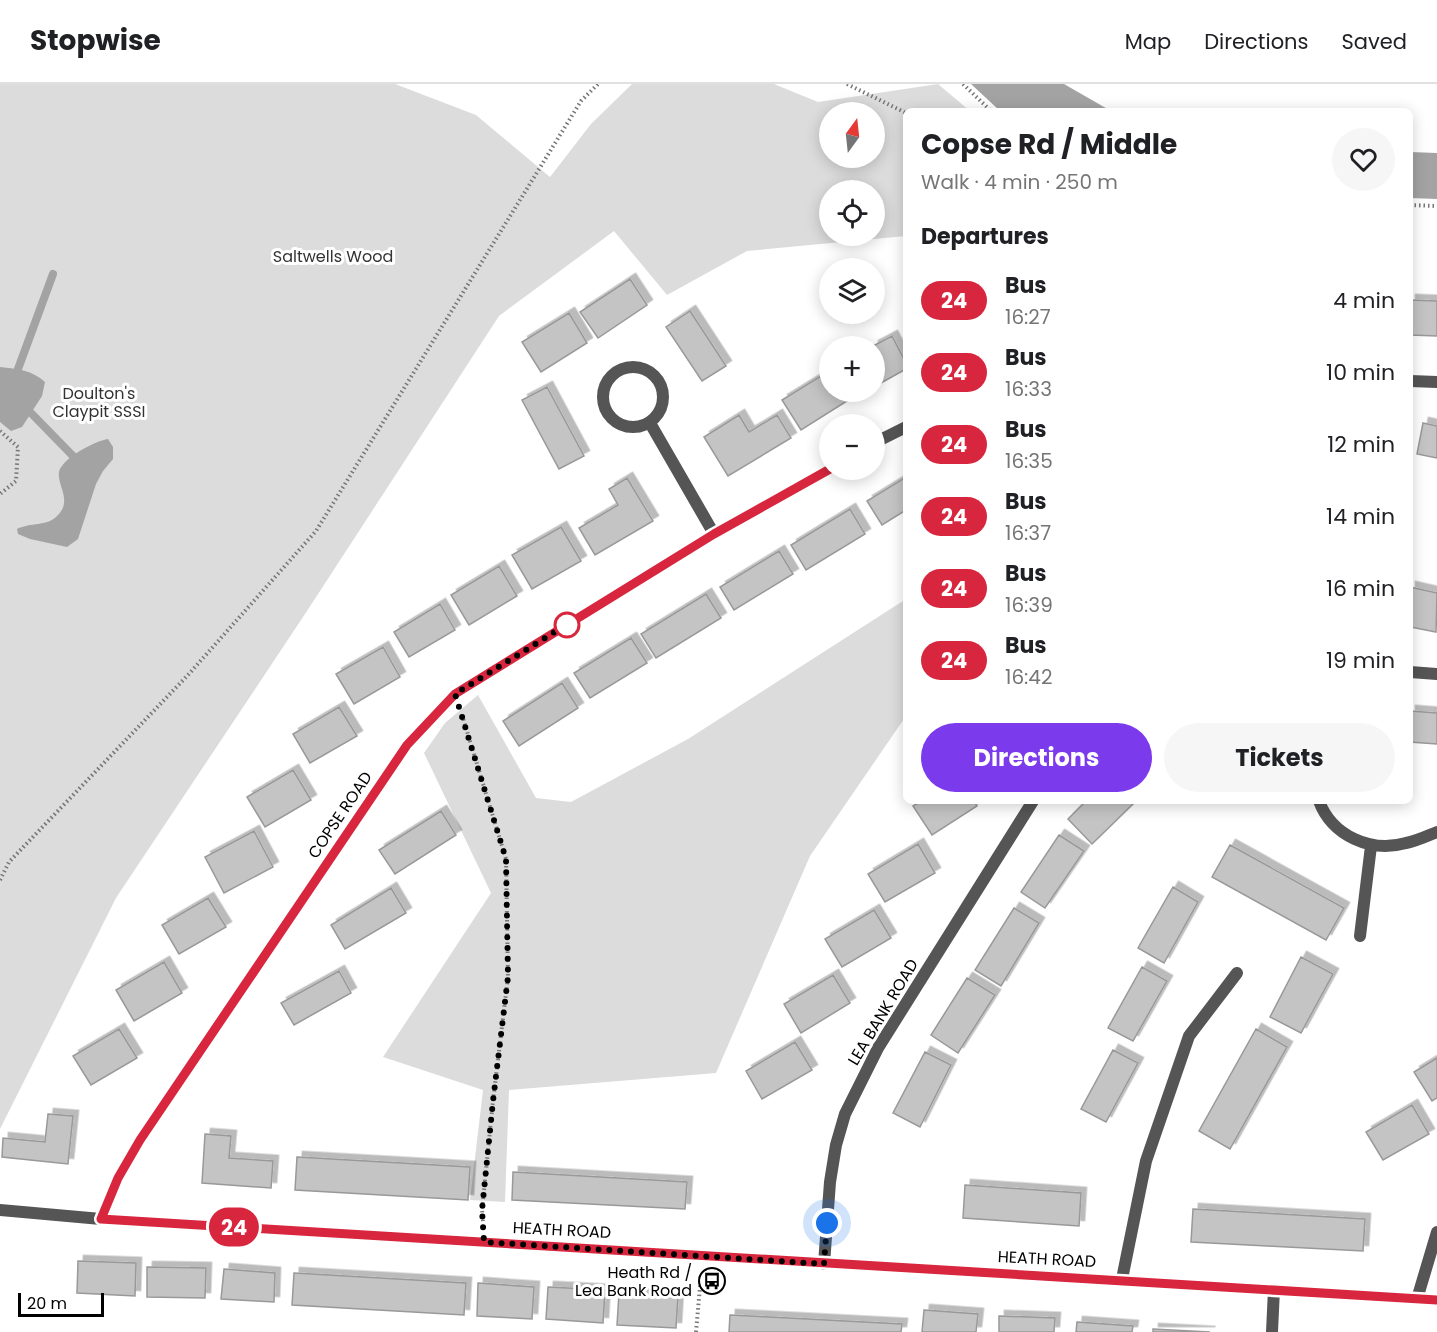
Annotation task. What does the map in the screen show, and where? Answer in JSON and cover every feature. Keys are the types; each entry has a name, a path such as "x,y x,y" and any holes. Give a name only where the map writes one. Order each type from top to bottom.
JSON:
{"street":[{"path":"624,367 642,367 656,376 663,393 661,410 650,423 633,427 616,423 605,410 602,392 610,377 624,367"},
{"path":"1413,381 1437,382"},
{"path":"650,423 714,534"},
{"path":"885,438 903,428"},
{"name":"COPSE ROAD","path":"101,1219 118,1178 140,1140 407,745 455,694 714,534 819,475"},
{"path":"1413,672 1437,674"},
{"name":"LEA BANK ROAD","path":"824,1264 836,1145 850,1104 878,1048 1032,804"},
{"path":"1320,804 1323,812 1335,827 1355,840 1371,846 1406,844 1437,832"},
{"path":"1360,936 1371,846"},
{"path":"1122,1280 1146,1161 1189,1036 1238,973"},
{"name":"HEATH ROAD","path":"0,1210 101,1219 1437,1300"},
{"path":"1417,1299 1437,1232"},
{"path":"1272,1332 1274,1289"}],"path":[{"path":"0,880 9,862 188,675 316,531 581,101 598,84"},
{"path":"847,84 903,112"},
{"path":"963,84 988,108"},
{"path":"1413,205 1437,206"},
{"path":"0,431 18,447 16,481 0,494"},
{"path":"455,694 506,859 508,977 482,1210 484,1242"},
{"path":"696,1332 702,1255"}],"green space":[{"name":"Saltwells Wood","path":"0,84 395,84 476,115 550,177 591,124 632,84 774,84 818,102 938,84 966,108 903,108 903,236 885,238 885,180 819,180 819,244 747,251 667,295 614,231 499,316 116,898 0,1129"},
{"path":"903,601 903,720 810,856 716,1073 509,1090 505,1202 470,1200 483,1090 383,1057 491,893 424,753 445,723 478,695 536,798 571,802 688,739"}],"shaded area":[{"path":"971,84 1064,84 1106,108 997,108"},
{"path":"1413,152 1437,153 1437,199 1413,198"},
{"path":"0,367 19,369 45,382 42,396 22,427 11,431 0,422"},
{"path":"108,439 113,447 113,459 96,484 78,539 67,547 18,534 17,529 48,522 57,516 64,505 59,477 61,467 80,451"}],"building":[{"path":"630,279 647,305 598,338 580,312"},
{"path":"1413,300 1437,301 1437,336 1413,335"},
{"path":"690,311 726,366 702,381 666,327"},
{"path":"569,313 587,343 541,372 522,342"},
{"path":"892,336 903,357 903,371 885,381 885,340"},
{"path":"819,377 819,402 845,402 826,414 819,414 819,419 801,430 782,400"},
{"path":"547,387 584,456 559,469 522,400"},
{"path":"739,415 749,432 777,415 791,438 728,476 704,437"},
{"path":"1423,423 1437,426 1437,458 1417,454"},
{"path":"627,478 653,521 595,555 579,528 618,505 609,489"},
{"path":"903,479 903,512 882,525 867,501"},
{"path":"850,509 865,534 806,570 791,545"},
{"path":"561,527 581,561 532,589 512,555"},
{"path":"779,551 793,574 734,610 720,587"},
{"path":"499,566 517,596 469,625 451,595"},
{"path":"1413,588 1437,593 1436,632 1413,628"},
{"path":"706,594 721,618 656,658 641,634"},
{"path":"440,604 455,630 409,657 394,632"},
{"path":"631,638 647,663 590,698 574,673"},
{"path":"383,647 400,677 354,704 336,674"},
{"path":"562,683 578,708 519,746 503,721"},
{"path":"339,707 357,736 310,763 293,734"},
{"path":"1413,711 1437,713 1437,744 1413,742"},
{"path":"293,770 311,800 265,827 247,797"},
{"path":"916,804 976,804 977,806 932,835 913,806"},
{"path":"1083,804 1133,804 1092,844 1068,819"},
{"path":"441,811 456,835 395,874 379,850"},
{"path":"254,831 273,867 224,893 205,857"},
{"path":"1059,835 1084,851 1045,908 1021,892"},
{"path":"918,844 935,873 885,902 868,874"},
{"path":"1230,845 1344,908 1326,940 1212,877"},
{"path":"1173,887 1198,902 1164,963 1138,948"},
{"path":"391,888 406,913 345,949 331,925"},
{"path":"208,898 226,927 179,954 162,925"},
{"path":"1014,908 1039,923 1001,986 975,970"},
{"path":"874,910 891,938 842,967 825,939"},
{"path":"1301,957 1333,974 1301,1033 1270,1017"},
{"path":"164,962 182,993 134,1021 116,990"},
{"path":"1142,967 1167,981 1133,1041 1108,1028"},
{"path":"339,971 351,993 294,1025 281,1003"},
{"path":"833,975 850,1003 801,1033 784,1004"},
{"path":"967,978 995,995 958,1053 931,1035"},
{"path":"119,1029 137,1058 91,1085 73,1056"},
{"path":"1256,1029 1287,1047 1230,1149 1199,1131"},
{"path":"795,1042 812,1070 762,1099 746,1071"},
{"path":"1113,1050 1138,1063 1106,1122 1081,1109"},
{"path":"925,1052 951,1065 920,1127 893,1113"},
{"path":"1437,1058 1437,1098 1432,1101 1414,1072"},
{"path":"1412,1105 1429,1134 1383,1160 1366,1132"},
{"path":"48,1114 73,1116 68,1164 2,1157 3,1138 45,1142"},
{"path":"205,1134 231,1136 229,1158 273,1161 271,1188 202,1183"},
{"path":"297,1157 470,1167 468,1200 295,1190"},
{"path":"513,1172 687,1182 685,1209 512,1200"},
{"path":"965,1185 1081,1193 1079,1226 963,1218"},
{"path":"1193,1209 1365,1219 1363,1251 1191,1242"},
{"path":"78,1261 136,1263 135,1296 77,1293"},
{"path":"147,1267 206,1268 205,1298 147,1297"},
{"path":"224,1269 275,1273 274,1302 221,1299"},
{"path":"294,1273 466,1283 464,1315 292,1305"},
{"path":"478,1283 534,1287 532,1319 477,1316"},
{"path":"548,1287 605,1290 603,1323 546,1319"},
{"path":"619,1293 678,1296 676,1328 617,1325"},
{"path":"924,1310 978,1314 976,1332 922,1332"},
{"path":"730,1315 902,1324 901,1332 729,1332"},
{"path":"999,1316 1055,1318 1054,1332 999,1332"},
{"path":"1077,1322 1133,1326 1132,1332 1076,1332"},
{"path":"1153,1329 1210,1332 1153,1332"}],"waterway":[{"path":"18,369 53,274"},
{"path":"31,413 73,456"}],"bus line":[{"name":"24","path":"819,475 714,534 455,694 407,745 140,1140 118,1178 101,1219 1437,1300"}],"place":[{"name":"Heath Rd / Lea Bank Road","path":"712,1281"}],"route":[{"path":"567,625 574,620 455,694 506,859 508,977 482,1210 484,1242 824,1264 827,1223"}],"park label":[{"name":"Doulton's Claypit SSSI","path":"99,402"}]}
